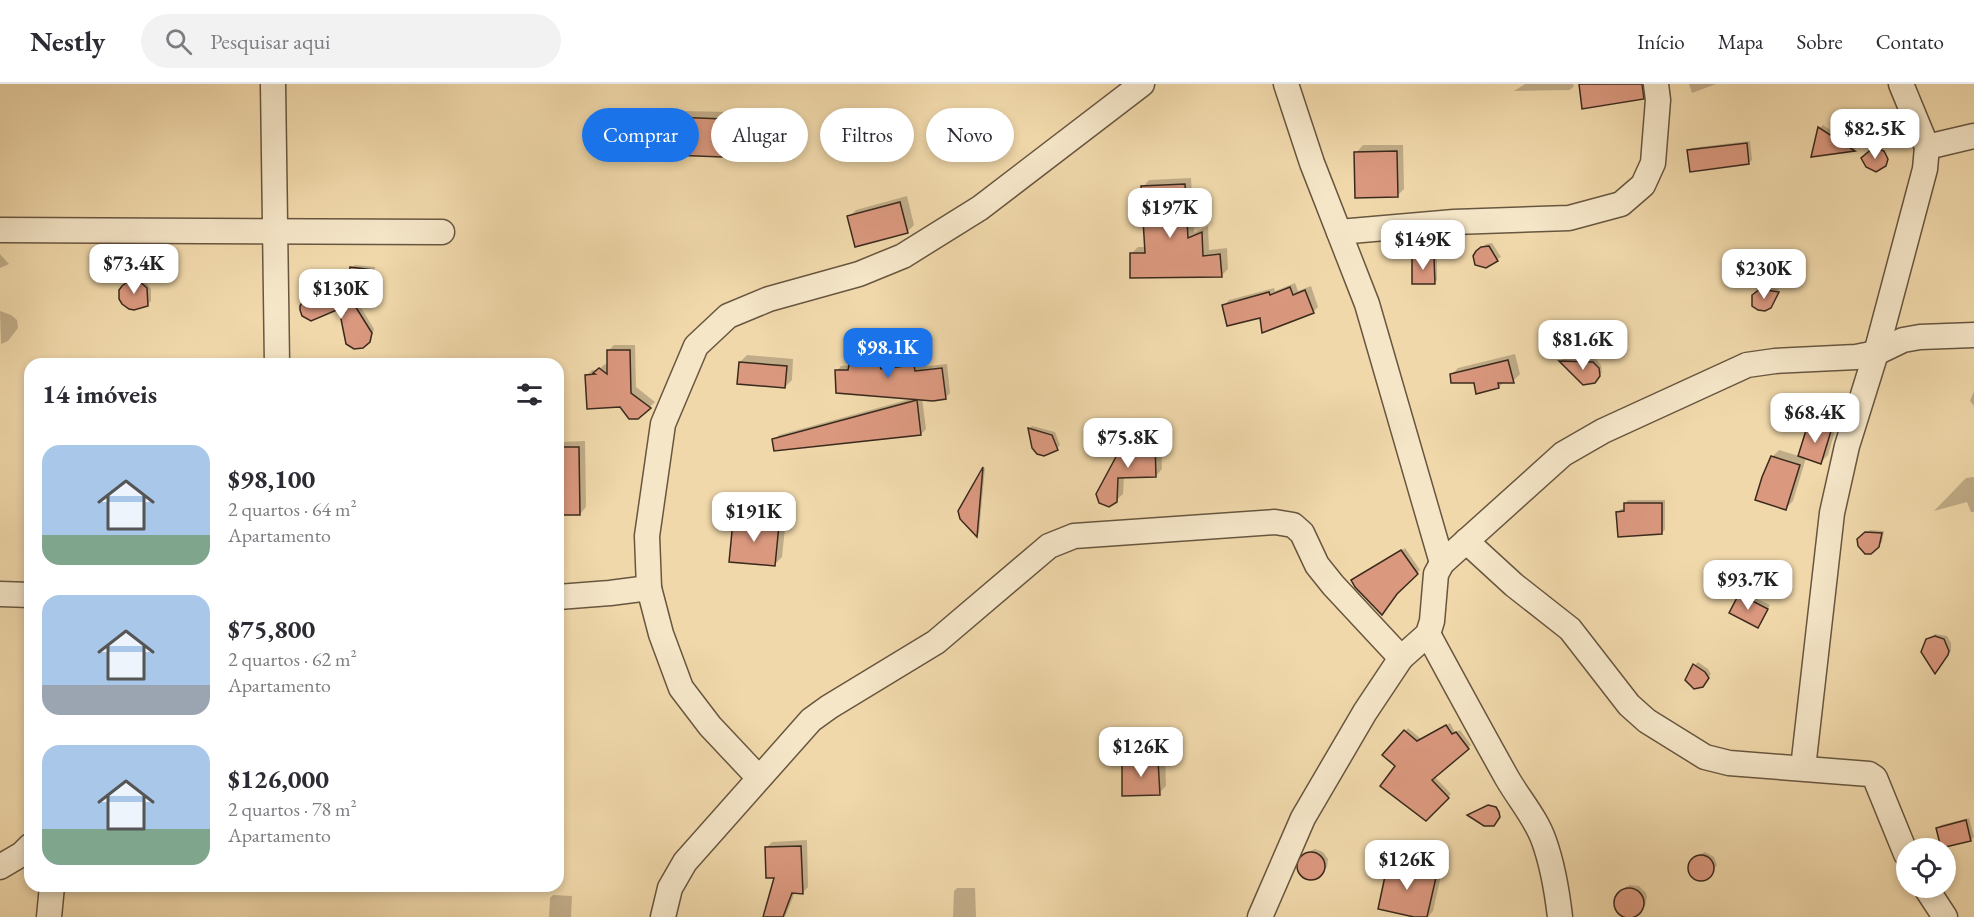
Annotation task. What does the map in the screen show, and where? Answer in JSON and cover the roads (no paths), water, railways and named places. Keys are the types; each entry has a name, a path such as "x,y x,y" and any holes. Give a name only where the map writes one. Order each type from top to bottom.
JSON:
{"street":[{"path":"273,84 277,358"},
{"path":"758,777 710,726 681,688 661,634 650,588 647,536 663,424 696,346 728,316 769,300 859,274 903,256 980,208 1142,84"},
{"path":"1286,84 1312,163 1367,304 1442,563"},
{"path":"1339,232 1454,222 1569,218 1621,204 1643,185 1653,163 1658,100 1656,84"},
{"path":"1803,768 1832,513 1847,446 1876,353 1925,169 1927,147 1901,84"},
{"path":"1927,147 1974,136"},
{"path":"0,230 442,232"},
{"path":"1260,917 1303,818 1365,712 1401,658 1428,634 1432,621 1436,574 1442,563 1563,454 1603,430 1747,365 1775,361 1856,357 1876,353 1903,340 1974,335"},
{"path":"663,917 670,888 684,862 811,720 936,642 1049,546 1074,536 1275,522 1293,525 1302,533 1317,565 1333,585 1401,658"},
{"path":"1467,541 1514,585 1570,629 1629,705 1647,721 1706,758 1729,763 1858,771 1869,774 1875,778 1899,838"},
{"path":"564,597 650,588"},
{"path":"0,594 24,594"},
{"path":"1428,634 1509,783 1530,812 1544,840 1555,878 1560,917"},
{"path":"0,867 24,852"},
{"path":"49,917 51,892"},
{"path":"1933,898 1945,917"}]}
